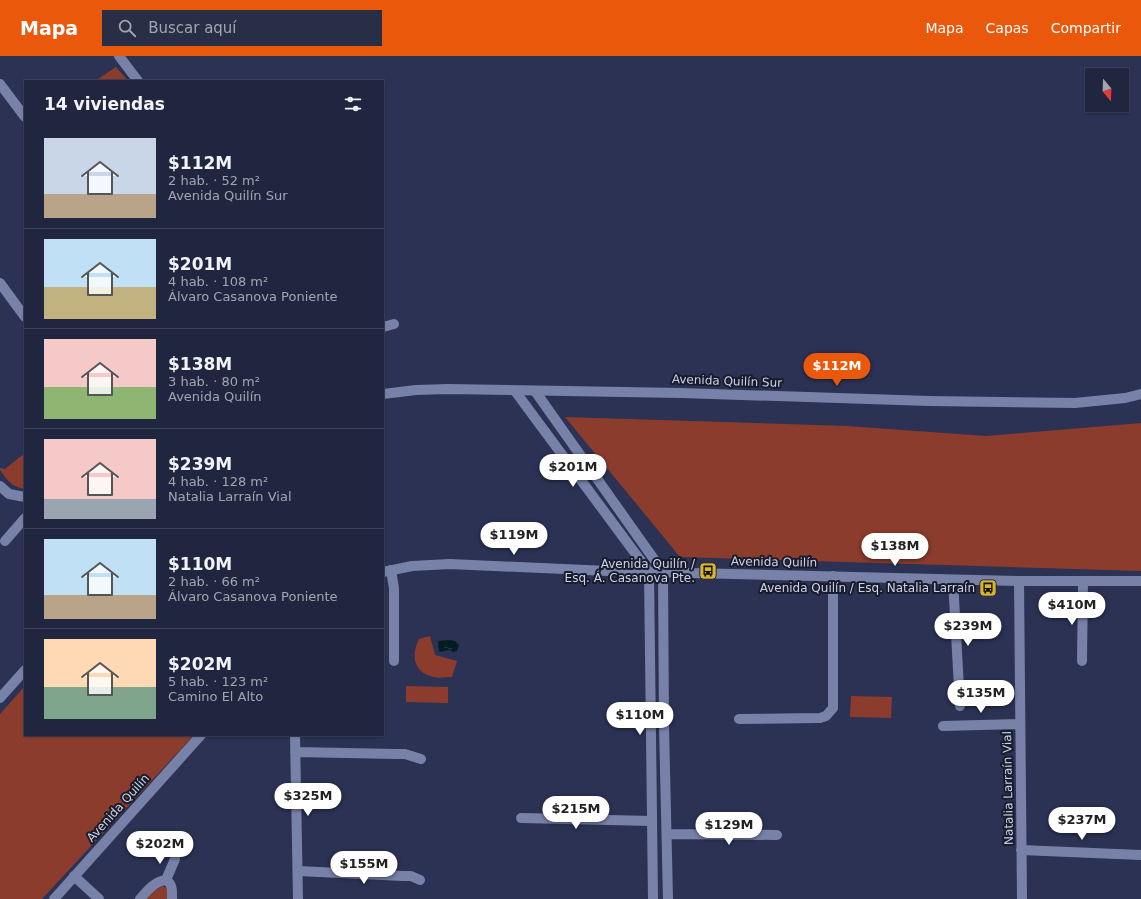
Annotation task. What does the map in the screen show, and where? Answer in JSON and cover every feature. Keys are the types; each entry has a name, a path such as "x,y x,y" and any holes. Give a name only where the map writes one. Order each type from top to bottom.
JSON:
{"street":[{"path":"119,56 137,80"},
{"path":"0,84 24,116"},
{"path":"0,283 24,316"},
{"path":"384,327 394,324"},
{"name":"Avenida Quilín Sur","path":"384,394 416,390 448,389 681,393 1075,403 1125,398 1141,394"},
{"path":"515,391 649,572 653,899"},
{"path":"535,391 663,572 668,899"},
{"path":"0,486 9,494 24,497"},
{"path":"5,541 24,519"},
{"name":"Avenida Quilín","path":"387,571 423,564 450,564 649,572 953,580 1083,582 1141,581"},
{"path":"387,571 394,588 394,661"},
{"path":"739,719 820,718 826,716 834,708 833,576"},
{"path":"953,580 960,706"},
{"name":"Natalia Larraín Vial","path":"1019,581 1022,899"},
{"path":"1082,661 1083,582"},
{"path":"0,698 24,671"},
{"path":"943,726 1020,724"},
{"name":"Avenida Quilín","path":"54,899 200,736"},
{"path":"295,736 298,899"},
{"path":"295,752 400,754 421,759"},
{"path":"521,818 652,821"},
{"path":"666,834 777,835"},
{"path":"1021,850 1141,855"},
{"path":"166,880 175,859"},
{"path":"298,871 411,876 420,880"},
{"path":"74,876 99,899"},
{"path":"140,899 153,886 162,880 166,880"},
{"path":"166,880 172,886 172,899"}],"shaded area":[{"path":"116,67 127,80 96,80"},
{"path":"565,417 847,426 986,436 1141,423 1141,571 680,557"},
{"path":"24,454 24,489 17,487 5,477 0,468 5,469"},
{"path":"430,636 435,655 457,661 452,677 432,677 420,670 417,665 415,660 415,650 419,639"},
{"path":"406,686 448,687 448,703 406,702"},
{"path":"24,687 24,736 193,736 42,899 0,899 0,714"},
{"path":"851,696 892,697 891,718 850,717"},
{"path":"163,886 167,889 168,899 147,899 154,891"}],"water":[{"path":"438,641 455,641 459,645 457,651 453,652 450,650 439,652"}],"place":[{"name":"Avenida Quilín / Esq. Á. Casanova Pte.","path":"708,571"},
{"name":"Avenida Quilín / Esq. Natalia Larraín","path":"988,588"}]}
